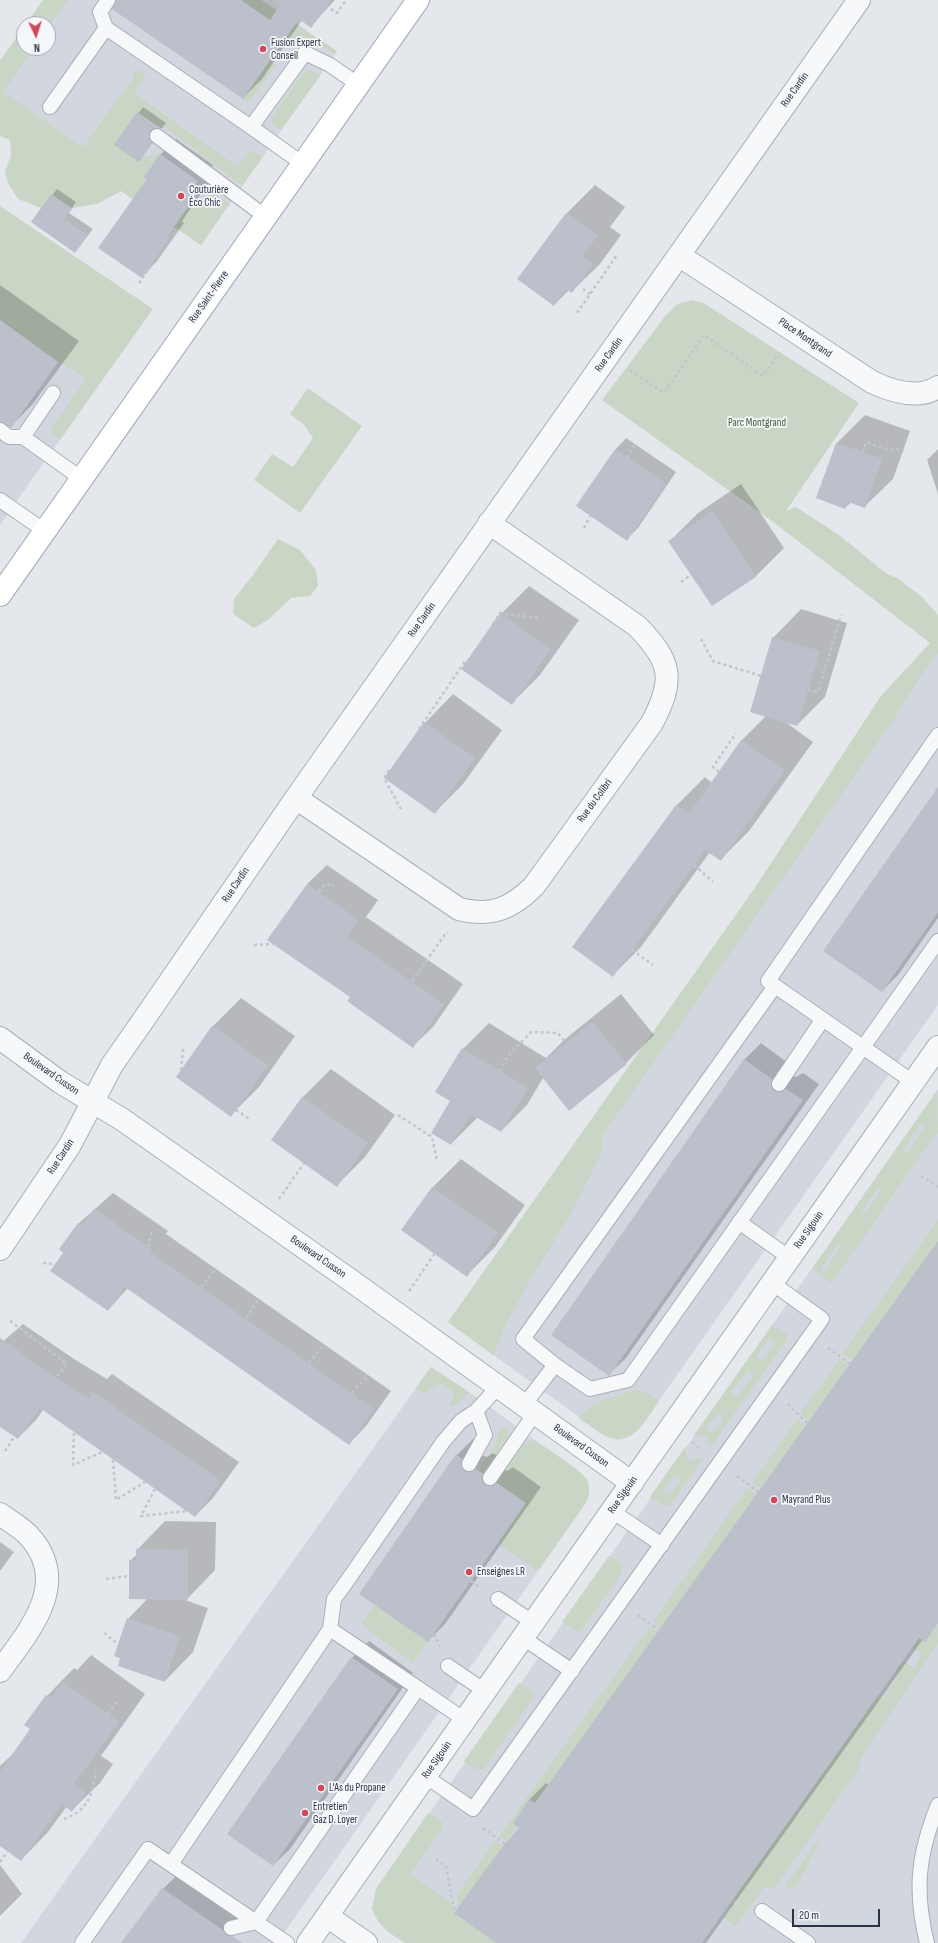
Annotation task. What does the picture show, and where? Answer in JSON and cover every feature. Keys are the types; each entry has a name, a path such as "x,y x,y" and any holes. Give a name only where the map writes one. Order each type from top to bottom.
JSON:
{"main road":[{"name":"Rue Saint-Pierre","path":"0,595 418,0"}],"street":[{"name":"Rue Cardin","path":"0,1249 70,1145 112,1065 296,798 489,523 680,256 859,0"},
{"name":"Place Montgrand","path":"680,256 854,371 886,388 912,394 924,393 938,387"},
{"name":"Rue du Colibri","path":"296,798 459,909 474,913 498,910 510,906 522,898 534,886 652,723 662,702 668,684 667,671 651,641 637,626 489,523"},
{"name":"Boulevard Cusson","path":"0,1038 60,1082 123,1120 394,1311 632,1483"},
{"name":"Rue Sigouin","path":"308,1943 913,1082 934,1061"},
{"path":"0,1514 28,1534 35,1542 42,1554 47,1578 45,1598 38,1616 0,1670"},
{"path":"327,1916 366,1943"}],"lane":[{"path":"108,0 100,12 106,28 303,164"},
{"path":"50,107 106,28"},
{"path":"251,127 305,53 330,65 359,85"},
{"path":"157,136 266,217"},
{"path":"23,437 53,393"},
{"path":"0,430 9,437 23,437 82,479"},
{"path":"0,500 45,531"},
{"path":"913,1082 768,981 938,735"},
{"path":"775,986 523,1339 555,1365 590,1389 628,1380 938,941"},
{"path":"779,1084 823,1019"},
{"path":"739,1222 790,1258"},
{"path":"425,1776 474,1809 822,1319 772,1283"},
{"path":"490,1478 555,1365"},
{"path":"170,1864 330,1629 334,1599 443,1442 461,1421 476,1411 498,1387"},
{"path":"469,1464 485,1435 476,1411"},
{"path":"612,1511 662,1544"},
{"path":"498,1599 528,1630 572,1671"},
{"path":"330,1629 465,1720"},
{"path":"448,1666 485,1691"},
{"path":"231,1928 256,1922 418,1688"},
{"path":"927,1943 921,1919 919,1886 926,1833 938,1805"},
{"path":"82,1943 148,1849 287,1943"},
{"path":"762,1911 808,1943"}],"path":[{"path":"331,9 337,13 346,0"},
{"path":"191,203 196,206 204,195"},
{"path":"577,313 617,255"},
{"path":"139,283 153,263"},
{"path":"583,289 590,294"},
{"path":"609,355 664,393 704,335 763,376 794,331"},
{"path":"863,452 866,442 885,449 904,450"},
{"path":"627,458 634,446"},
{"path":"584,528 590,516"},
{"path":"681,582 691,575"},
{"path":"492,624 500,613 538,618"},
{"path":"808,690 818,692 841,615"},
{"path":"700,639 713,661 761,676"},
{"path":"419,729 466,660"},
{"path":"719,772 712,767 736,733"},
{"path":"389,770 384,778 401,809"},
{"path":"694,866 713,882"},
{"path":"319,892 325,884 334,886"},
{"path":"412,981 446,933 452,932"},
{"path":"254,945 273,944"},
{"path":"632,950 653,965"},
{"path":"500,1071 508,1056 531,1032 558,1033 566,1043"},
{"path":"181,1070 183,1048"},
{"path":"236,1110 251,1120"},
{"path":"398,1116 432,1137 437,1161"},
{"path":"265,1220 304,1163"},
{"path":"921,1176 938,1187"},
{"path":"148,1247 152,1230"},
{"path":"394,1311 435,1254"},
{"path":"43,1263 55,1264"},
{"path":"201,1287 214,1271"},
{"path":"246,1318 259,1299"},
{"path":"10,1321 67,1364 56,1378"},
{"path":"309,1363 322,1347"},
{"path":"841,1357 850,1364"},
{"path":"352,1393 366,1377"},
{"path":"799,1417 807,1423"},
{"path":"74,1433 73,1465 102,1452"},
{"path":"5,1451 14,1437"},
{"path":"690,1441 707,1454"},
{"path":"113,1460 116,1500 144,1482"},
{"path":"749,1486 758,1492"},
{"path":"154,1489 141,1516 187,1511"},
{"path":"106,1580 129,1576"},
{"path":"651,1624 659,1630"},
{"path":"104,1633 118,1644"},
{"path":"108,1714 117,1702"},
{"path":"64,1819 76,1814 92,1796 96,1772"},
{"path":"497,1838 505,1844"},
{"path":"0,1862 8,1852"},
{"path":"436,1859 446,1866 454,1909 456,1911"}],"shaded area":[{"path":"43,0 261,0 337,51 201,245 0,109 0,61 16,38 16,56 56,56 56,16 32,16"},
{"path":"0,310 101,381 0,525"},
{"path":"938,642 938,1005 641,1426 631,1436 619,1440 607,1437 456,1328"},
{"path":"938,1089 938,1943 405,1943 387,1931 378,1921 372,1909 376,1889"},
{"path":"431,1367 469,1392 579,1472 587,1480 589,1496 585,1504 277,1943 21,1943"}],"green space":[{"path":"43,0 68,0 56,17 32,16"},
{"path":"241,0 261,0 337,51 335,54 298,35 293,40 286,38 275,23"},
{"path":"16,38 16,56 28,56 3,92 83,147 133,78 134,71 143,71 144,80 134,93 238,167 249,151 253,151 263,157 242,186 164,126 162,129 137,112 134,117 140,157 160,154 144,177 177,211 183,215 190,205 196,209 210,191 229,204 201,245 121,191 97,204 71,208 51,194 41,208 18,199 8,183 5,171 11,156 10,140 0,136 0,61"},
{"path":"270,60 276,64 253,97 249,102 242,100"},
{"path":"310,70 320,76 281,130 271,122 273,116 305,71"},
{"path":"0,206 153,309 60,440 52,434 51,429 86,379 58,362 0,320"},
{"name":"Parc Montgrand","path":"693,300 705,304 859,403 786,511 796,507 839,535 887,574 897,578 921,596 938,615 938,653 922,674 895,718 602,1136 602,1152 569,1217 529,1282 506,1324 493,1355 448,1322 754,889 881,696 930,643 776,524 602,400 666,315 678,304"},
{"path":"308,388 362,426 300,513 254,480 272,454 293,467 313,438 304,425 290,414"},
{"path":"278,539 300,550 316,570 318,586 310,596 291,598 268,620 254,628 233,614 234,599"},
{"path":"937,1091 938,1134 936,1133 832,1283 812,1269","holes":["920,1124 925,1126 907,1154 903,1150","877,1188 881,1191 864,1214 861,1213","837,1244 841,1246 825,1271 820,1270"]},
{"path":"938,1220 938,1241 852,1361 842,1354"},
{"path":"772,1325 787,1334 787,1339 711,1447 707,1445 707,1436 694,1435","holes":["769,1339 775,1343 762,1361 756,1357","748,1370 754,1375 737,1396 731,1392","717,1414 724,1418 713,1433 706,1429"]},
{"path":"840,1359 848,1366 809,1421 800,1414"},
{"path":"431,1367 469,1392 462,1400 451,1407 449,1404 454,1393 443,1384 437,1385 424,1394 415,1389"},
{"path":"636,1390 646,1393 659,1401 638,1429 625,1438 617,1439 608,1437 579,1418 594,1403"},
{"path":"797,1419 806,1426 761,1488 752,1483"},
{"path":"501,1428 507,1430 509,1434 483,1474 479,1470 495,1445"},
{"path":"534,1440 583,1475 587,1480 589,1489 585,1504 538,1571 498,1543 526,1503 496,1483 517,1452 522,1447"},
{"path":"685,1447 687,1459 690,1462 699,1458 702,1460 670,1505 666,1507 650,1497","holes":["674,1475 681,1480 670,1495 663,1490"]},
{"path":"747,1488 756,1495 661,1628 653,1622"},
{"path":"609,1556 622,1564 621,1574 581,1631 578,1632 562,1622"},
{"path":"375,1605 428,1642 413,1663 361,1624"},
{"path":"938,1619 938,1643 861,1757 858,1770 773,1890 768,1887 764,1887 736,1926 723,1918 732,1908 729,1905 732,1902 736,1905 739,1902 734,1898 796,1812 800,1815 803,1811 799,1808 878,1697 883,1699 899,1675 895,1672 904,1661 914,1668 922,1654 903,1639 909,1632 925,1642"},
{"path":"650,1626 658,1632 535,1803 529,1799 514,1824 517,1827 507,1841 499,1836"},
{"path":"519,1683 533,1692 533,1697 485,1768 481,1770 475,1769 464,1761"},
{"path":"428,1813 442,1822 443,1828 410,1874 450,1902 454,1913 496,1943 405,1943 387,1931 378,1921 372,1909 376,1889"},
{"path":"824,1832 797,1886 788,1888 785,1886"},
{"path":"495,1841 503,1846 458,1908 457,1894"}],"building":[{"path":"116,0 241,0 270,20 280,5 272,0 331,0 311,28 299,19 243,99 112,9"},
{"path":"137,112 162,129 154,128 150,131 149,139 152,143 139,162 114,145"},
{"path":"160,154 198,181 194,187 199,191 167,237 169,239 142,278 98,248 147,179 144,177"},
{"path":"51,194 71,208 64,219 88,235 75,253 31,222"},
{"path":"566,213 598,235 583,256 593,264 572,293 566,289 554,306 517,279"},
{"path":"0,320 58,362 11,428 0,422"},
{"path":"836,443 882,459 865,508 848,502 845,509 816,498"},
{"path":"615,449 666,484 627,541 576,506"},
{"path":"713,511 756,577 712,606 668,541"},
{"path":"500,613 551,649 512,705 461,669"},
{"path":"772,637 820,651 797,726 750,712"},
{"path":"424,722 475,758 435,814 384,778"},
{"path":"741,740 785,770 721,861 705,850 613,977 572,947 676,805 689,814"},
{"path":"938,787 938,912 882,992 823,951"},
{"path":"307,884 359,920 347,937 444,1004 413,1048 347,1001 350,997 267,940"},
{"path":"592,1022 627,1064 569,1111 535,1068"},
{"path":"212,1026 268,1065 231,1117 176,1077"},
{"path":"462,1048 528,1088 501,1132 471,1114 451,1145 431,1133 450,1101 435,1092"},
{"path":"744,1059 772,1079 771,1084 774,1091 779,1092 786,1089 803,1100 609,1376 551,1335"},
{"path":"302,1097 368,1143 337,1187 271,1140"},
{"path":"432,1187 498,1233 467,1277 401,1230"},
{"path":"94,1209 152,1249 150,1252 374,1409 349,1445 125,1287 108,1311 50,1271 63,1253 59,1249 78,1223 82,1226"},
{"path":"938,1241 938,1623 925,1642 919,1638 702,1943 496,1943 454,1913 503,1846 519,1828 513,1824 529,1799 535,1803"},
{"path":"0,1338 56,1378 89,1398 93,1392 221,1481 195,1517 40,1408 18,1439 0,1427"},
{"path":"456,1454 462,1459 461,1465 465,1471 470,1472 476,1469 483,1474 482,1481 485,1485 490,1486 497,1483 526,1503 428,1642 359,1594"},
{"path":"136,1549 188,1550 188,1600 129,1599 129,1560 136,1560"},
{"path":"127,1618 180,1636 165,1682 118,1666 120,1658 114,1656"},
{"path":"351,1657 398,1689 273,1866 227,1834"},
{"path":"63,1682 119,1722 74,1784 86,1792 72,1812 62,1804 21,1861 0,1846 0,1772 30,1729 24,1725 46,1695 51,1698"},
{"path":"162,1888 223,1930 225,1934 232,1936 242,1943 121,1943"}],"place":[{"name":"Fusion Expert Conseil","path":"263,49"},
{"name":"Couturière Éco Chic","path":"181,196"},
{"name":"Mayrand Plus","path":"774,1500"},
{"name":"Enseignes LR","path":"469,1572"},
{"name":"L'As du Propane","path":"321,1788"},
{"name":"Entretien Gaz D. Loyer","path":"305,1813"}]}
